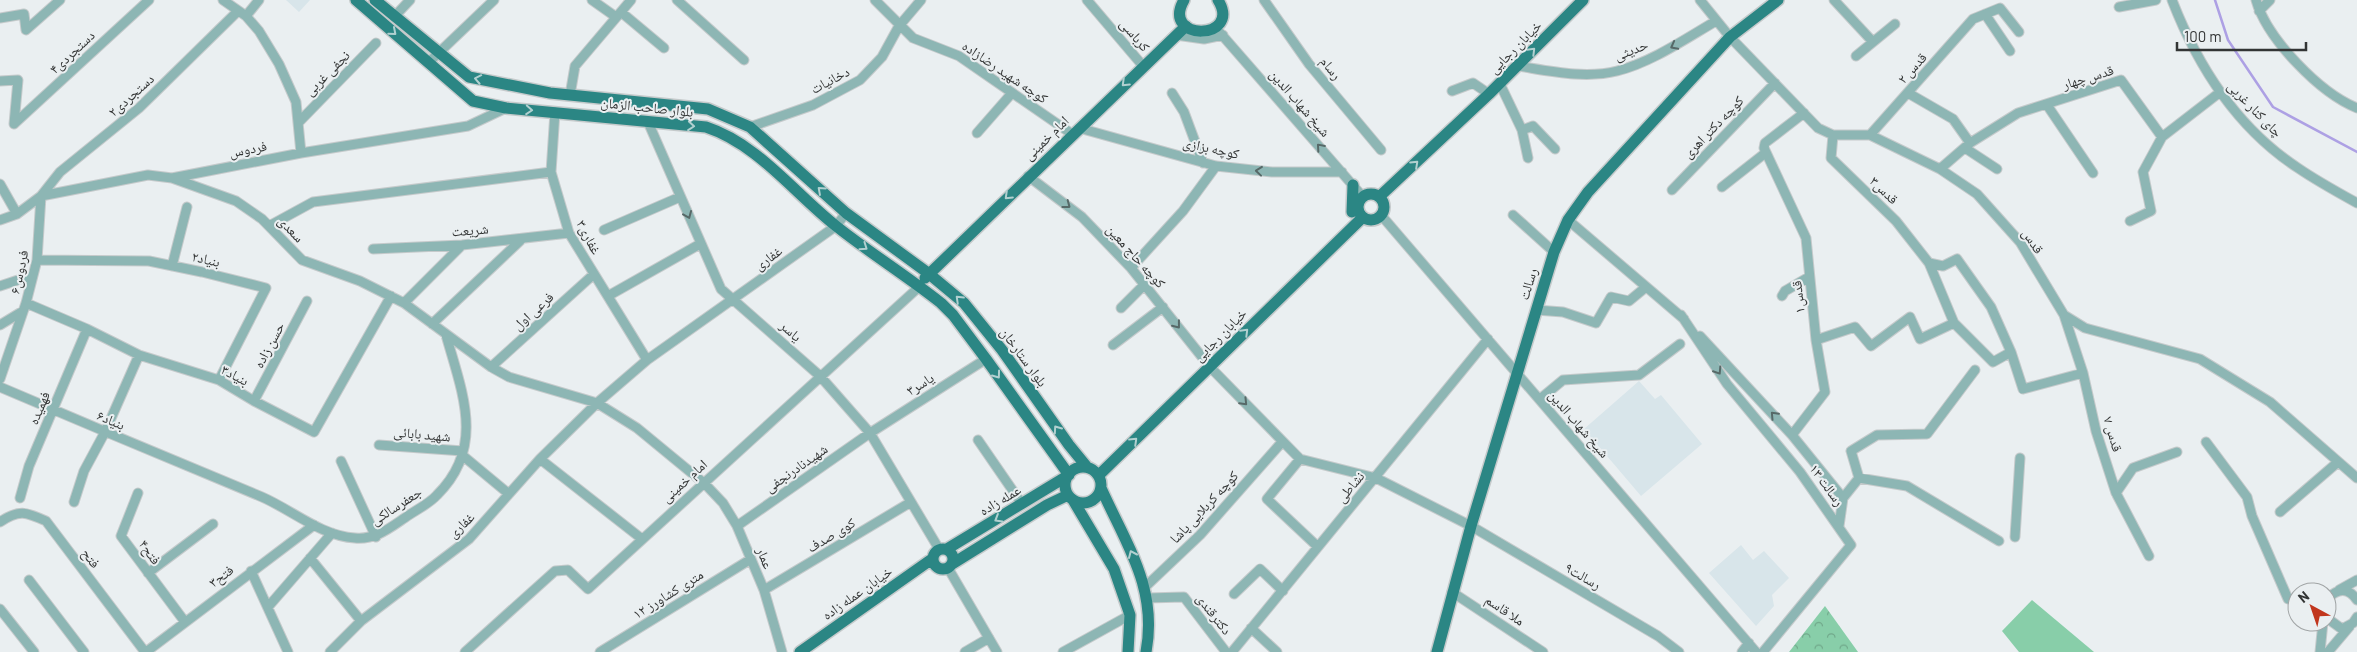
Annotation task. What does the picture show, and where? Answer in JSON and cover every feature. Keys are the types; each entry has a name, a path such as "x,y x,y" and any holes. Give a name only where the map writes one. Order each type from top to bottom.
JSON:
{"main road":[{"name":"بلوار صاحب الزمان","path":"356,0 473,101 506,108 706,127 741,142 836,226 920,286"},
{"name":"بلوار صاحب الزمان","path":"375,0 470,77 570,95 708,109 750,126 846,212 928,273"},
{"path":"1184,0 1180,14 1186,26 1197,32 1219,31 1222,16 1218,0"},
{"name":"خیابان رجایی","path":"1379,197 1500,84 1583,0"},
{"name":"رسالت","path":"1438,652 1452,592 1517,372 1554,252 1568,220 1588,192 1730,37 1778,0"},
{"name":"امام خمینی","path":"920,286 928,273 1186,26"},
{"path":"1351,226 1353,185"},
{"path":"1369,194 1379,197 1384,205 1381,215 1372,220 1363,217 1358,208 1362,197 1369,194"},
{"name":"خیابان رجایی","path":"1099,475 1351,226 1363,217"},
{"name":"بلوار ستارخان","path":"928,273 964,303 1002,350 1068,445 1087,467"},
{"path":"920,286 953,315 1069,475"},
{"path":"1128,652 1130,615 1114,569 1071,497 1066,481 1074,470 1087,467 1099,475 1101,488 1134,557 1146,593 1149,636 1146,652"},
{"name":"عمله زاده","path":"943,549 1069,475"},
{"path":"1071,497 1087,502 1098,495 1101,488"},
{"name":"عمله زاده","path":"950,566 1047,505 1071,497"},
{"path":"943,549 953,558 950,566 938,568 932,559 934,554 943,549"},
{"name":"خیابان عمله زاده","path":"800,652 932,559"}],"street":[{"path":"0,18 24,14 26,30 60,0"},
{"name":"دستجردی۴","path":"0,81 18,80 14,124 149,0"},
{"path":"223,0 242,13 259,31 278,64 296,102 301,153"},
{"name":"دستجردی۲","path":"41,196 60,172 139,108 242,13 259,0"},
{"path":"394,17 410,0"},
{"path":"428,63 494,0"},
{"path":"592,0 618,15 664,48"},
{"path":"570,95 575,66 631,0"},
{"path":"677,0 744,60"},
{"name":"کوچه شهید رضازاده","path":"875,0 912,38 959,56 1012,93 1075,131"},
{"name":"دخانیات","path":"750,126 813,105 860,80 882,57 899,26 921,0"},
{"name":"کرباسی","path":"1087,0 1143,66"},
{"name":"رسام","path":"1264,0 1309,64 1381,150"},
{"path":"1700,0 1730,37 1818,128 1833,135"},
{"path":"1834,0 1873,42"},
{"path":"2119,7 2156,0"},
{"name":"چای کنار غربی","path":"2172,0 2184,31 2220,93 2256,133 2297,168 2357,203"},
{"path":"2256,0 2259,11 2284,49 2318,81 2348,104 2357,108"},
{"path":"2259,11 2270,0"},
{"path":"2010,51 1984,14 2000,8 2020,32"},
{"name":"قدس ۲","path":"1870,135 1973,19 1984,14"},
{"name":"حدیثی","path":"1518,66 1564,74 1617,71 1651,58 1716,21"},
{"path":"1856,56 1894,24"},
{"path":"1176,35 1204,39 1219,31"},
{"name":"شیخ شهاب الدین","path":"1219,31 1362,197"},
{"name":"نجفی غربی","path":"298,123 376,43"},
{"name":"قدس چهار","path":"1940,169 1967,146 2018,113 2121,80 2162,137"},
{"name":"کوچه دکتر اهری","path":"1672,190 1775,83"},
{"path":"1452,90 1473,84 1489,94"},
{"path":"1500,84 1522,130 1528,158"},
{"path":"1172,92 1184,112 1203,163"},
{"path":"977,133 1012,93"},
{"path":"1908,93 1953,119 1967,146 1997,170"},
{"path":"2130,221 2151,211 2143,172 2162,137 2220,93"},
{"path":"2047,104 2093,174"},
{"name":"فردوس","path":"0,220 18,214 41,196 148,175 172,178 301,153 468,126 506,108"},
{"name":"غفاری۳","path":"554,112 551,172 569,234 647,360"},
{"path":"1722,186 1764,154 1765,143 1804,113"},
{"name":"یاسر","path":"648,122 721,289 820,376 870,433 911,502 943,549"},
{"path":"1522,130 1534,126 1555,149"},
{"name":"کوچه بزازی","path":"1075,131 1216,166 1272,172 1342,172"},
{"name":"قدس","path":"1833,135 1870,135 1940,169 1977,194 2020,242 2064,315 2085,328 2200,359 2270,402 2357,478"},
{"name":"قدس۳","path":"1833,135 1831,158 1896,221 1929,263 1954,323 1994,362 2011,352"},
{"name":"قدس۱","path":"1764,154 1806,238 1816,340 1824,392 1792,435"},
{"path":"1131,268 1183,211 1216,166"},
{"path":"269,226 313,202 551,172"},
{"name":"کوچه حاج معین","path":"1028,176 1082,216 1145,284 1210,367 1300,459"},
{"name":"سعدی","path":"172,178 236,201 269,226 302,260 360,281 404,303 491,367 509,377 597,403"},
{"path":"0,184 18,214"},
{"name":"فردوس۶","path":"0,379 25,307 37,260 41,196"},
{"path":"604,230 680,197"},
{"path":"172,266 187,207"},
{"name":"غفاری","path":"330,652 361,621 469,539 540,459 597,403 647,360 836,226 846,212"},
{"name":"شیخ شهاب الدین","path":"1381,215 1756,652"},
{"path":"1513,215 1554,252"},
{"name":"رسالت ۱۳","path":"1568,220 1681,315 1792,435 1843,498 1839,526"},
{"name":"شریعت","path":"373,249 462,246 569,234"},
{"path":"432,324 522,239"},
{"path":"608,296 700,244"},
{"path":"404,303 462,246"},
{"path":"1929,263 1943,266 1957,259 1991,307 2011,352 2023,389 2084,373"},
{"name":"بنیاد۲","path":"37,260 149,261 266,288 219,380"},
{"name":"فرعی اول","path":"491,367 594,274"},
{"path":"0,286 33,275"},
{"path":"1782,296 1785,291 1810,277"},
{"path":"1121,308 1145,284"},
{"name":"امام خمینی","path":"465,652 555,570 568,570 588,588 705,484 820,376 920,286"},
{"path":"1536,310 1563,312 1596,323 1611,297 1629,301 1646,287"},
{"name":"بنیاد۳","path":"25,307 87,329 139,355 219,380 254,401 314,432 391,296"},
{"name":"حسن زاده","path":"254,401 307,301"},
{"path":"0,325 25,307"},
{"path":"1113,345 1162,307"},
{"name":"رسالت ۱۳","path":"1681,315 1726,384 1800,472 1839,526"},
{"name":"قدس ۷","path":"2064,315 2084,373 2096,431 2116,493 2149,556"},
{"path":"1816,340 1855,327 1871,346 1910,317 1920,339 1954,323"},
{"name":"فهمیده","path":"20,498 29,466 87,329"},
{"name":"جعفرسالکی","path":"210,477 264,498 332,533 355,538 376,537 437,496 454,473 463,453 468,432 466,412 446,335"},
{"name":"نشاطی","path":"1232,652 1376,478 1488,338"},
{"path":"1540,399 1563,380 1638,375 1680,344"},
{"path":"74,502 84,471 105,432 139,355"},
{"name":"یاسر۳","path":"870,433 986,359"},
{"path":"1859,478 1851,451 1877,435 1927,434 1975,370"},
{"name":"بنیاد۶","path":"0,387 210,477"},
{"path":"597,403 637,428 705,484"},
{"name":"شهیدنادرنجفی","path":"737,526 870,433"},
{"path":"978,440 1022,504"},
{"name":"کوچه کربلایی پاشا","path":"1146,593 1282,442"},
{"path":"2206,442 2247,497 2252,516 2287,597"},
{"name":"شهید بابائی","path":"379,445 463,453"},
{"path":"2116,493 2133,468 2177,452"},
{"path":"463,453 509,494"},
{"path":"2014,537 2020,458"},
{"path":"540,459 642,539"},
{"path":"1300,459 1267,499 1318,547"},
{"name":"رسالت۹","path":"1300,459 1376,478 1471,526 1658,636 1679,652"},
{"path":"341,461 376,537"},
{"path":"2280,512 2338,462"},
{"path":"1843,498 1859,478"},
{"path":"1859,478 1907,486 2000,541"},
{"name":"عمار","path":"705,484 723,503 737,526 764,590 782,652"},
{"name":"فتح۴","path":"138,493 121,536 185,622"},
{"name":"کوی صدف","path":"764,590 911,502"},
{"name":"فتح","path":"0,522 14,513 30,514 46,522 146,652"},
{"path":"148,573 213,524"},
{"name":"فتح۳","path":"146,652 314,524"},
{"path":"1763,652 1851,545 1839,526"},
{"path":"268,607 332,533"},
{"path":"310,558 361,621"},
{"name":"۱۲ متری کشاورز","path":"600,652 751,559"},
{"path":"950,566 997,652"},
{"path":"1234,594 1260,569 1283,591"},
{"path":"251,571 288,652"},
{"path":"29,580 84,652"},
{"path":"2337,592 2357,580"},
{"path":"2337,592 2344,589 2350,591 2357,600"},
{"name":"ملا قاسم","path":"1452,592 1543,652"},
{"name":"دکترقندی","path":"1146,593 1184,597 1226,652"},
{"path":"0,609 34,652"},
{"path":"1062,652 1130,615"},
{"path":"2337,625 2342,629 2355,620"},
{"path":"2328,652 2355,620"},
{"path":"1251,628 1277,652"},
{"path":"2320,652 2322,632"},
{"path":"965,652 989,638"},
{"path":"1742,652 1749,643"}],"shaded area":[{"path":"286,0 310,0 299,12"},
{"path":"1639,381 1655,399 1661,395 1702,444 1641,496 1584,429"},
{"path":"1741,545 1753,560 1764,551 1789,578 1772,595 1774,606 1756,626 1709,573"}],"green space":[{"path":"2032,600 2094,652 2019,652 2002,631"},
{"path":"1825,606 1858,652 1789,652"}],"waterway":[{"path":"2215,0 2228,40 2273,107 2357,152"}]}
